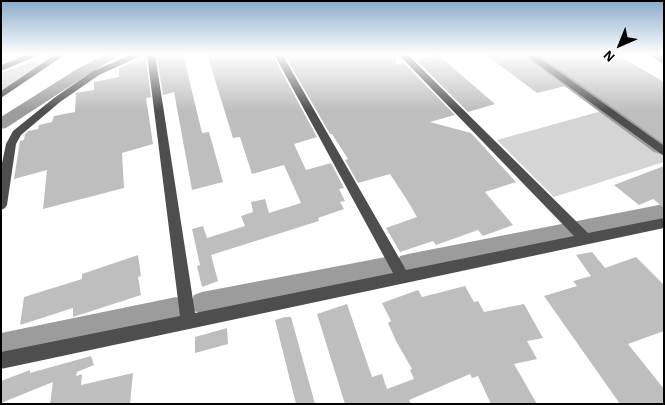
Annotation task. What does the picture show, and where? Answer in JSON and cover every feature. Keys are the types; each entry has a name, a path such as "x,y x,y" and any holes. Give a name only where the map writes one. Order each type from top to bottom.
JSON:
{"street":[{"path":"1,96 35,73"},
{"path":"1,205 11,144 17,133 57,100 96,73"},
{"path":"154,73 188,321"},
{"path":"289,73 402,276"},
{"path":"421,73 585,239"},
{"path":"554,73 664,152"},
{"path":"1,361 402,276 664,223"}],"shaded area":[{"path":"1,73 30,73 1,92"},
{"path":"602,111 664,156 664,162 554,197 497,140"}],"building":[{"path":"119,73 148,73 151,97 146,98 153,144 122,153 124,188 43,209 47,170 14,179 20,141 24,140 25,134 28,131 38,129 39,125 52,122 54,116 75,112 76,93 94,90 94,82 119,77"},
{"path":"159,73 188,73 202,133 209,132 223,182 192,190 174,92 163,95"},
{"path":"213,73 282,73 317,137 294,144 306,170 331,163 344,188 339,189 345,201 340,202 344,209 318,218 319,221 211,255 218,281 202,287 197,266 200,265 192,229 203,226 207,238 245,226 241,216 253,212 251,202 265,199 269,213 301,203 284,165 252,174 240,137 233,138"},
{"path":"295,73 414,73 455,115 430,122 471,133 516,182 485,192 513,225 483,236 478,230 436,245 433,241 400,252 386,228 417,217 407,200 390,174 358,183 345,160 348,159 332,134 330,134"},
{"path":"429,73 459,73 495,104 468,112"},
{"path":"510,73 547,73 565,86 537,93"},
{"path":"564,73 648,73 664,82 664,144"},
{"path":"664,166 664,208 653,199 639,205 614,185"},
{"path":"592,252 605,268 636,257 664,285 664,331 628,344 664,389 664,404 620,404 544,296 577,286 573,281 591,276 576,255"},
{"path":"138,255 141,276 138,277 141,295 73,317 73,308 20,325 24,297 82,279 82,274"},
{"path":"465,286 474,302 478,301 484,312 524,304 543,338 527,341 537,359 514,364 537,404 491,404 478,376 472,378 470,374 409,400 411,404 345,404 317,314 347,304 372,377 382,374 387,389 414,379 410,370 412,369 388,323 391,321 382,303 418,290 422,297"},
{"path":"291,317 315,404 296,404 275,320"},
{"path":"227,328 228,344 195,353 195,337"},
{"path":"91,356 94,365 77,372 76,376 82,374 81,385 133,373 130,404 50,404 53,382 1,403 1,381 30,370 30,373"}],"waterway":[{"path":"1,124 81,73"},
{"path":"563,73 664,145"},
{"path":"408,263 664,212"},
{"path":"202,303 386,267"},
{"path":"1,345 176,308"}]}
